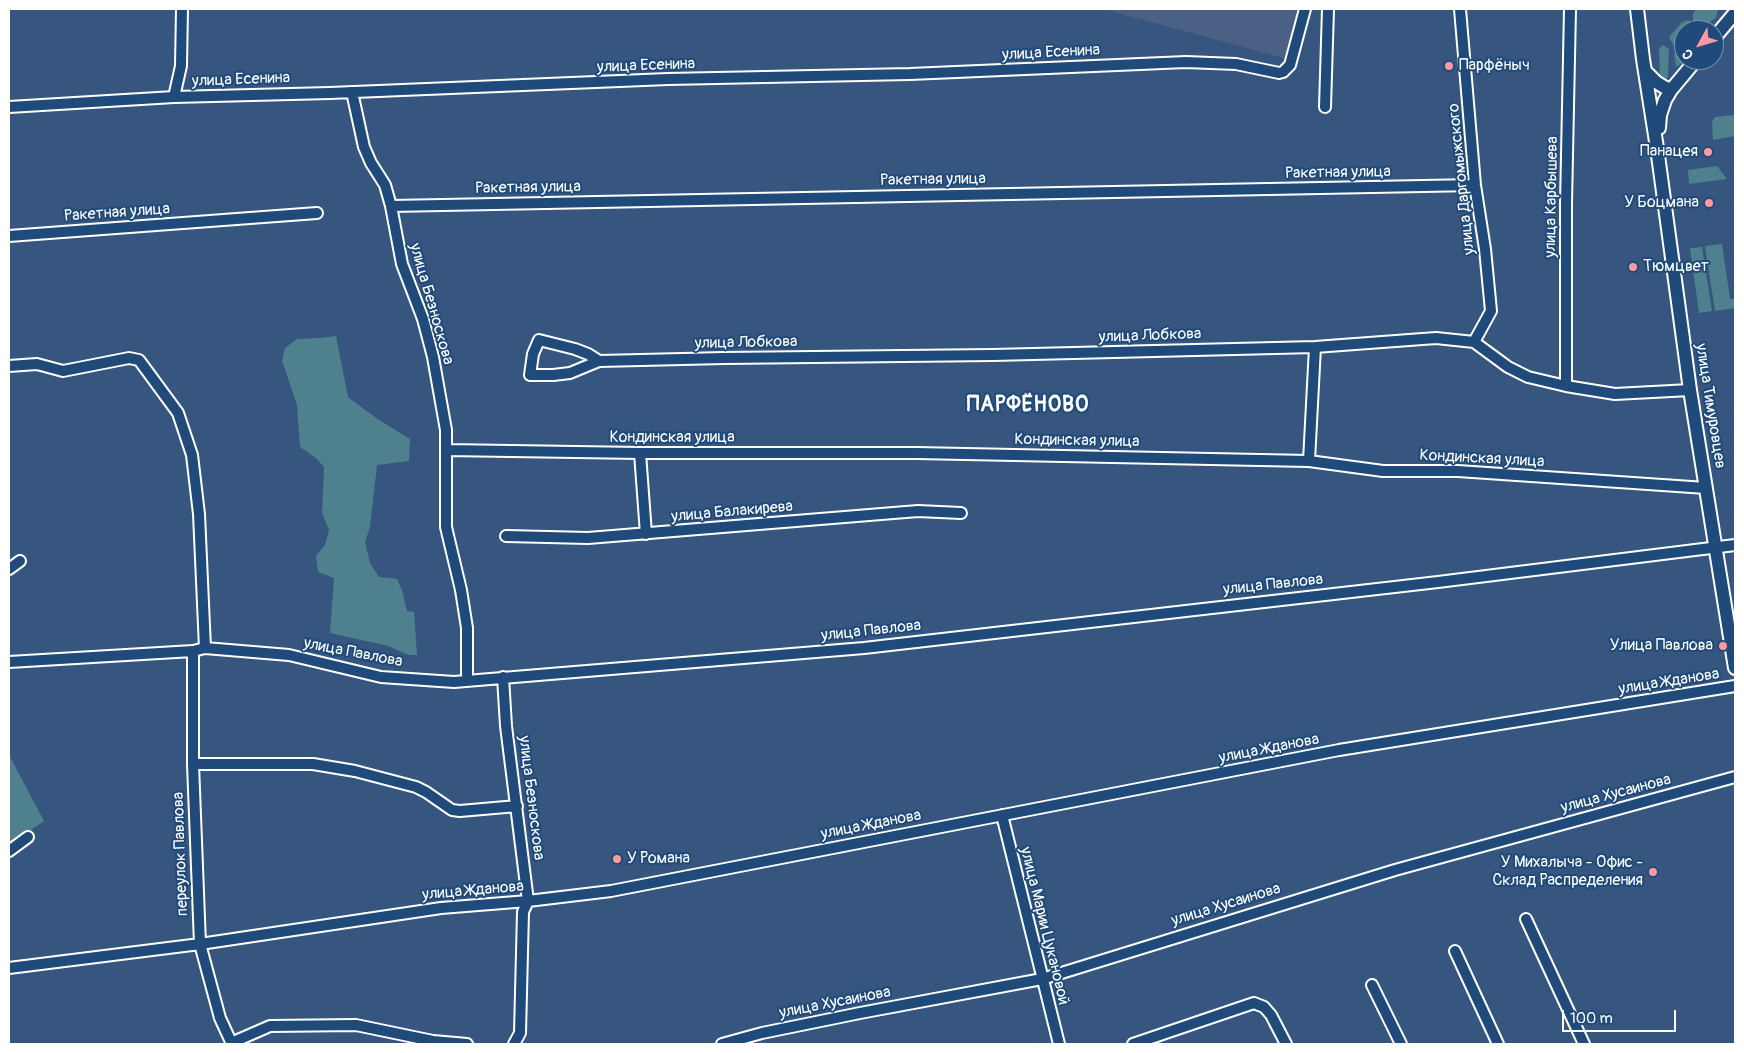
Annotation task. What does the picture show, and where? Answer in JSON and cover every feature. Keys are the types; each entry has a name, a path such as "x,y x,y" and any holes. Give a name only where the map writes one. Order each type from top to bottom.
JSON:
{"main road":[{"name":"улица Тимуровцев","path":"1637,9 1690,390 1735,668"},
{"path":"1724,26 1735,13"},
{"name":"улица Тимуровцев","path":"1657,148 1660,115 1665,100 1688,70"},
{"path":"1645,71 1656,82 1672,90"}],"street":[{"path":"174,97 181,66 182,9"},
{"name":"улица Есенина","path":"9,107 174,97 668,79 910,74 1186,62 1236,64 1278,73 1283,72 1290,65 1305,9"},
{"path":"1325,107 1328,9"},
{"name":"улица Даргомыжского","path":"1460,9 1475,185 1485,249 1491,311 1474,342"},
{"name":"улица Карбышева","path":"1566,386 1566,204 1570,9"},
{"name":"улица Безноскова","path":"352,92 364,147 370,163 385,185 402,264 423,319 433,357 446,430 446,527 461,590 467,628 467,681"},
{"name":"Ракетная улица","path":"391,206 1475,185"},
{"name":"Ракетная улица","path":"9,236 317,213"},
{"name":"улица Лобкова","path":"599,361 575,349 539,340 533,354 530,375 553,376 570,373 599,361 993,355 1315,347 1436,338 1474,342"},
{"path":"1474,342 1508,367 1528,377 1566,386 1615,394 1690,390"},
{"path":"1309,461 1315,347"},
{"path":"9,366 37,364 63,371 129,358 139,360 178,413 192,455 199,514 205,648"},
{"name":"Кондинская улица","path":"447,450 640,453 916,453 1309,461 1383,471 1458,471 1706,488"},
{"path":"640,453 646,534"},
{"name":"улица Балакирева","path":"506,536 588,538 918,512 961,513"},
{"name":"улица Павлова","path":"9,662 193,651 205,648 289,655 381,677 454,682 864,648 1735,545"},
{"path":"9,568 20,561"},
{"name":"переулок Павлова","path":"193,651 193,764 200,944 220,1018 232,1043"},
{"name":"улица Безноскова","path":"503,678 506,726 528,901 523,912 520,1034 515,1043"},
{"name":"улица Жданова","path":"9,968 200,944 441,908 528,901 611,891 1340,750 1735,686"},
{"path":"193,764 314,764 355,771 416,787 452,810 517,806"},
{"name":"улица Хусаинова","path":"722,1044 762,1033 860,1013 1042,979 1395,870 1735,777"},
{"name":"улица Марии Цукановой","path":"1002,815 1058,1044"},
{"path":"9,851 28,837"},
{"path":"1526,919 1584,1044"},
{"path":"1455,951 1498,1044"},
{"path":"1372,985 1401,1044"},
{"path":"1133,1044 1254,1003 1264,1007 1271,1015 1286,1044"},
{"path":"232,1043 270,1026 356,1025 433,1041 467,1044"}],"shaded area":[{"path":"1103,9 1312,9 1295,61"}],"green space":[{"path":"1696,9 1718,9 1716,18 1713,20 1693,20 1693,14"},
{"path":"1674,31 1674,45 1673,45 1669,37"},
{"path":"1663,45 1669,49 1668,77 1664,80 1660,77 1659,49"},
{"path":"1735,115 1735,136 1713,140 1712,122 1715,117"},
{"path":"1717,166 1727,179 1689,184 1688,170"},
{"path":"1722,244 1730,299 1735,299 1735,308 1715,311 1705,246"},
{"path":"1702,247 1712,311 1699,313 1690,248"},
{"path":"336,336 348,397 376,418 410,439 409,461 377,465 370,527 365,542 370,563 379,577 397,579 407,611 414,612 417,655 409,655 388,646 330,633 334,578 318,572 316,556 325,545 329,530 322,513 324,467 316,458 300,447 297,405 282,361 285,348 297,339"},
{"path":"9,755 44,821 9,845"}],"place":[{"name":"Парфёныч","path":"1449,66"},
{"name":"Панацея","path":"1708,152"},
{"name":"У Боцмана","path":"1709,203"},
{"name":"Тюмцвет","path":"1633,267"},
{"name":"Улица Павлова","path":"1723,646"},
{"name":"У Романа","path":"617,859"},
{"name":"У Михалыча - Офис - Склад Распределения","path":"1653,872"}],"district":[{"name":"ПАРФЁНОВО","path":"1028,406"}]}
